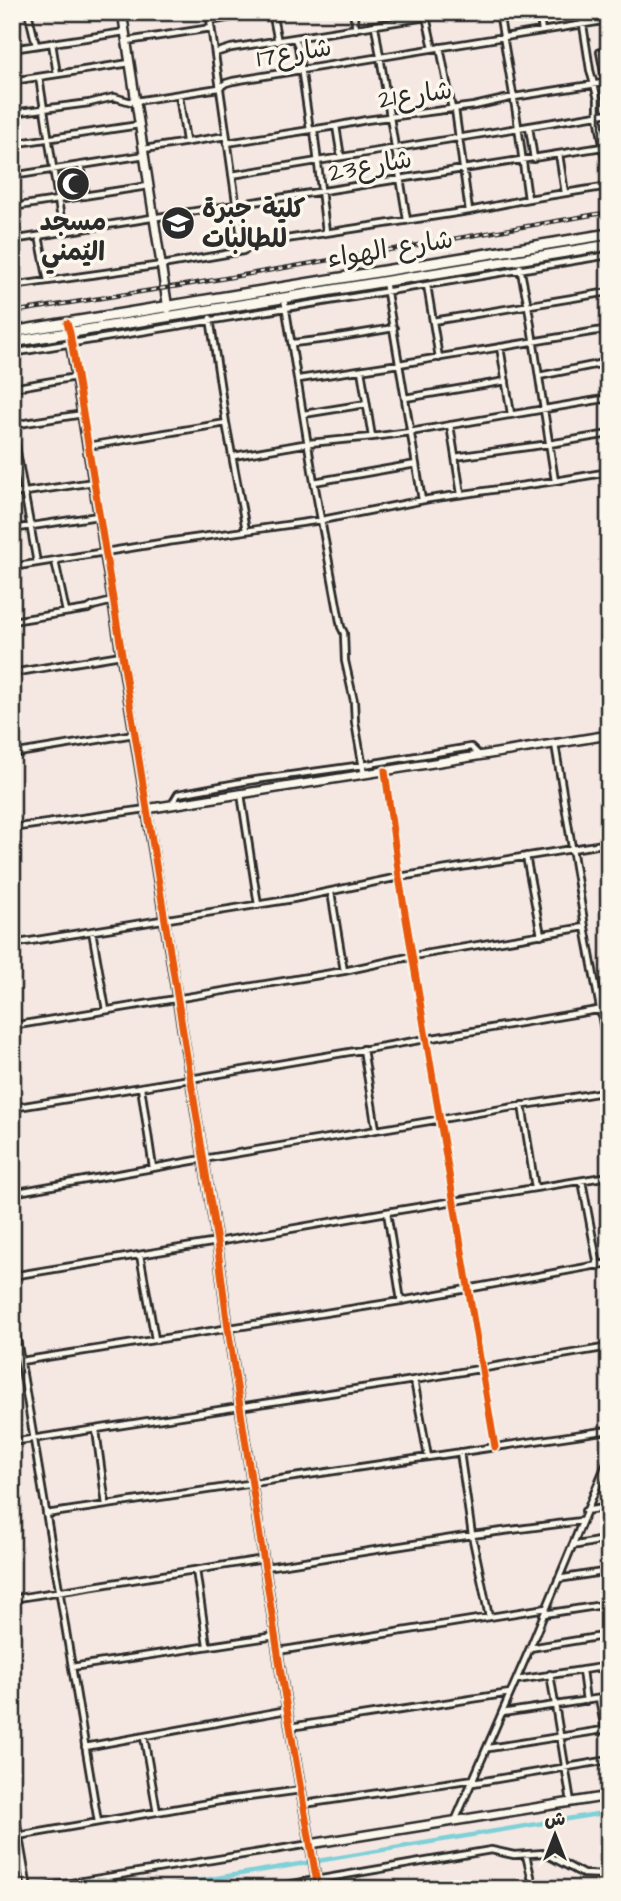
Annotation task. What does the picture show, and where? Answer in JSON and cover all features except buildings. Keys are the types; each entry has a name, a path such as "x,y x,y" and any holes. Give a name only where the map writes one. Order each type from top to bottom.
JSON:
{"highway":[{"name":"شارع الهواء","path":"12,332 609,234"},
{"name":"شارع الهواء","path":"12,342 70,338 169,317 210,315 286,303 519,264 609,245"}],"street":[{"path":"28,12 36,45"},
{"path":"122,12 169,317"},
{"path":"209,12 243,251"},
{"path":"210,21 259,12"},
{"path":"272,12 278,42"},
{"path":"353,12 356,29"},
{"path":"215,53 426,15 458,12"},
{"path":"499,12 528,199"},
{"path":"540,12 542,31"},
{"path":"12,286 162,265 243,251 260,243 469,211 609,184 606,147 581,12"},
{"path":"426,15 433,48"},
{"name":"شارع17","path":"12,113 114,97 131,102 136,98 179,95 219,88 233,80 609,20"},
{"path":"375,26 407,220"},
{"path":"127,41 211,28"},
{"path":"12,49 126,32"},
{"path":"295,39 317,160 326,232"},
{"path":"52,43 57,74"},
{"path":"440,47 469,211"},
{"path":"600,52 607,82"},
{"path":"12,82 131,63"},
{"path":"38,77 63,232"},
{"name":"شارع21","path":"227,143 453,109 607,82"},
{"path":"179,95 186,141"},
{"path":"232,175 609,113"},
{"path":"12,144 140,124"},
{"path":"336,127 341,157"},
{"path":"529,127 534,159"},
{"path":"12,176 80,165 186,141 226,136"},
{"name":"شارع23","path":"12,240 606,147"},
{"path":"559,155 565,193"},
{"path":"80,165 86,196"},
{"path":"12,207 149,186"},
{"path":"39,236 48,281"},
{"path":"422,500 386,286 426,285 519,264 609,255"},
{"path":"519,264 555,481"},
{"path":"426,285 439,358"},
{"path":"433,321 609,292"},
{"path":"286,303 314,481 344,633 345,661 354,701 364,774"},
{"path":"12,353 70,338 210,315 246,530"},
{"path":"67,323 217,1242 278,1651 318,1889"},
{"path":"293,343 394,328"},
{"path":"299,379 607,329 609,360 539,376"},
{"path":"499,347 511,414"},
{"path":"361,370 372,437"},
{"path":"12,388 76,377"},
{"path":"405,398 506,381"},
{"path":"233,456 309,443 410,432 609,398"},
{"path":"304,414 366,404"},
{"path":"37,563 12,425 83,414"},
{"path":"88,446 226,423"},
{"path":"450,425 461,494"},
{"path":"455,457 609,434"},
{"path":"314,481 416,464"},
{"path":"12,567 322,520 422,500 609,472"},
{"path":"12,494 94,482"},
{"path":"12,529 99,515"},
{"path":"55,561 66,612"},
{"path":"12,621 88,609 113,601"},
{"path":"12,673 122,655"},
{"path":"12,754 134,734"},
{"path":"12,828 609,735"},
{"path":"555,743 609,1057"},
{"path":"172,805 175,796 187,792 471,747 480,756"},
{"path":"385,771 399,877 495,1447"},
{"path":"241,794 258,905"},
{"path":"12,944 258,905 399,877 609,843"},
{"path":"527,856 541,935"},
{"path":"331,892 344,971"},
{"path":"12,1026 344,971 413,956 585,927"},
{"path":"92,931 106,1010"},
{"path":"12,1108 609,1008"},
{"path":"363,1049 376,1129"},
{"path":"141,1087 153,1168"},
{"path":"12,1193 609,1091"},
{"path":"522,1105 535,1188"},
{"path":"12,1276 609,1176"},
{"path":"582,1181 598,1266"},
{"path":"387,1212 401,1301"},
{"path":"140,1255 155,1339"},
{"path":"21,1362 401,1301 609,1264"},
{"path":"12,1309 98,1822"},
{"path":"12,1442 609,1347"},
{"path":"414,1380 428,1457"},
{"path":"96,1430 106,1505"},
{"path":"46,1514 609,1430"},
{"path":"460,1452 472,1535 489,1617"},
{"path":"454,1822 517,1680 609,1457"},
{"path":"599,1479 609,1478"},
{"path":"585,1511 609,1507"},
{"path":"12,1599 196,1570 581,1521"},
{"path":"571,1546 609,1539"},
{"path":"196,1570 207,1646"},
{"path":"558,1580 609,1571"},
{"path":"278,1651 489,1617 609,1604"},
{"path":"530,1648 609,1635"},
{"path":"72,1667 276,1636"},
{"path":"517,1680 609,1666"},
{"path":"582,1670 586,1701"},
{"path":"550,1674 570,1802"},
{"path":"290,1727 510,1693"},
{"path":"502,1713 609,1697"},
{"path":"488,1748 607,1730 599,1699"},
{"path":"85,1747 288,1710"},
{"path":"144,1737 157,1812"},
{"path":"303,1804 609,1760"},
{"path":"12,1837 220,1801 301,1790"},
{"path":"12,1796 28,1889"},
{"path":"34,1889 609,1796"},
{"path":"263,1889 491,1850 514,1855 544,1853 583,1874 609,1875"},
{"path":"526,1854 534,1889"}],"waterway":[{"path":"151,1889 609,1812"}],"railway":[{"path":"12,312 609,212"}],"cycle path":[{"path":"67,323 217,1242 282,1680 318,1889"},
{"path":"385,771 399,877 495,1447"}],"place":[{"name":"مسجد اليُمني","path":"73,184"},
{"name":"كلية جبرة للطالبات","path":"178,223"}]}
